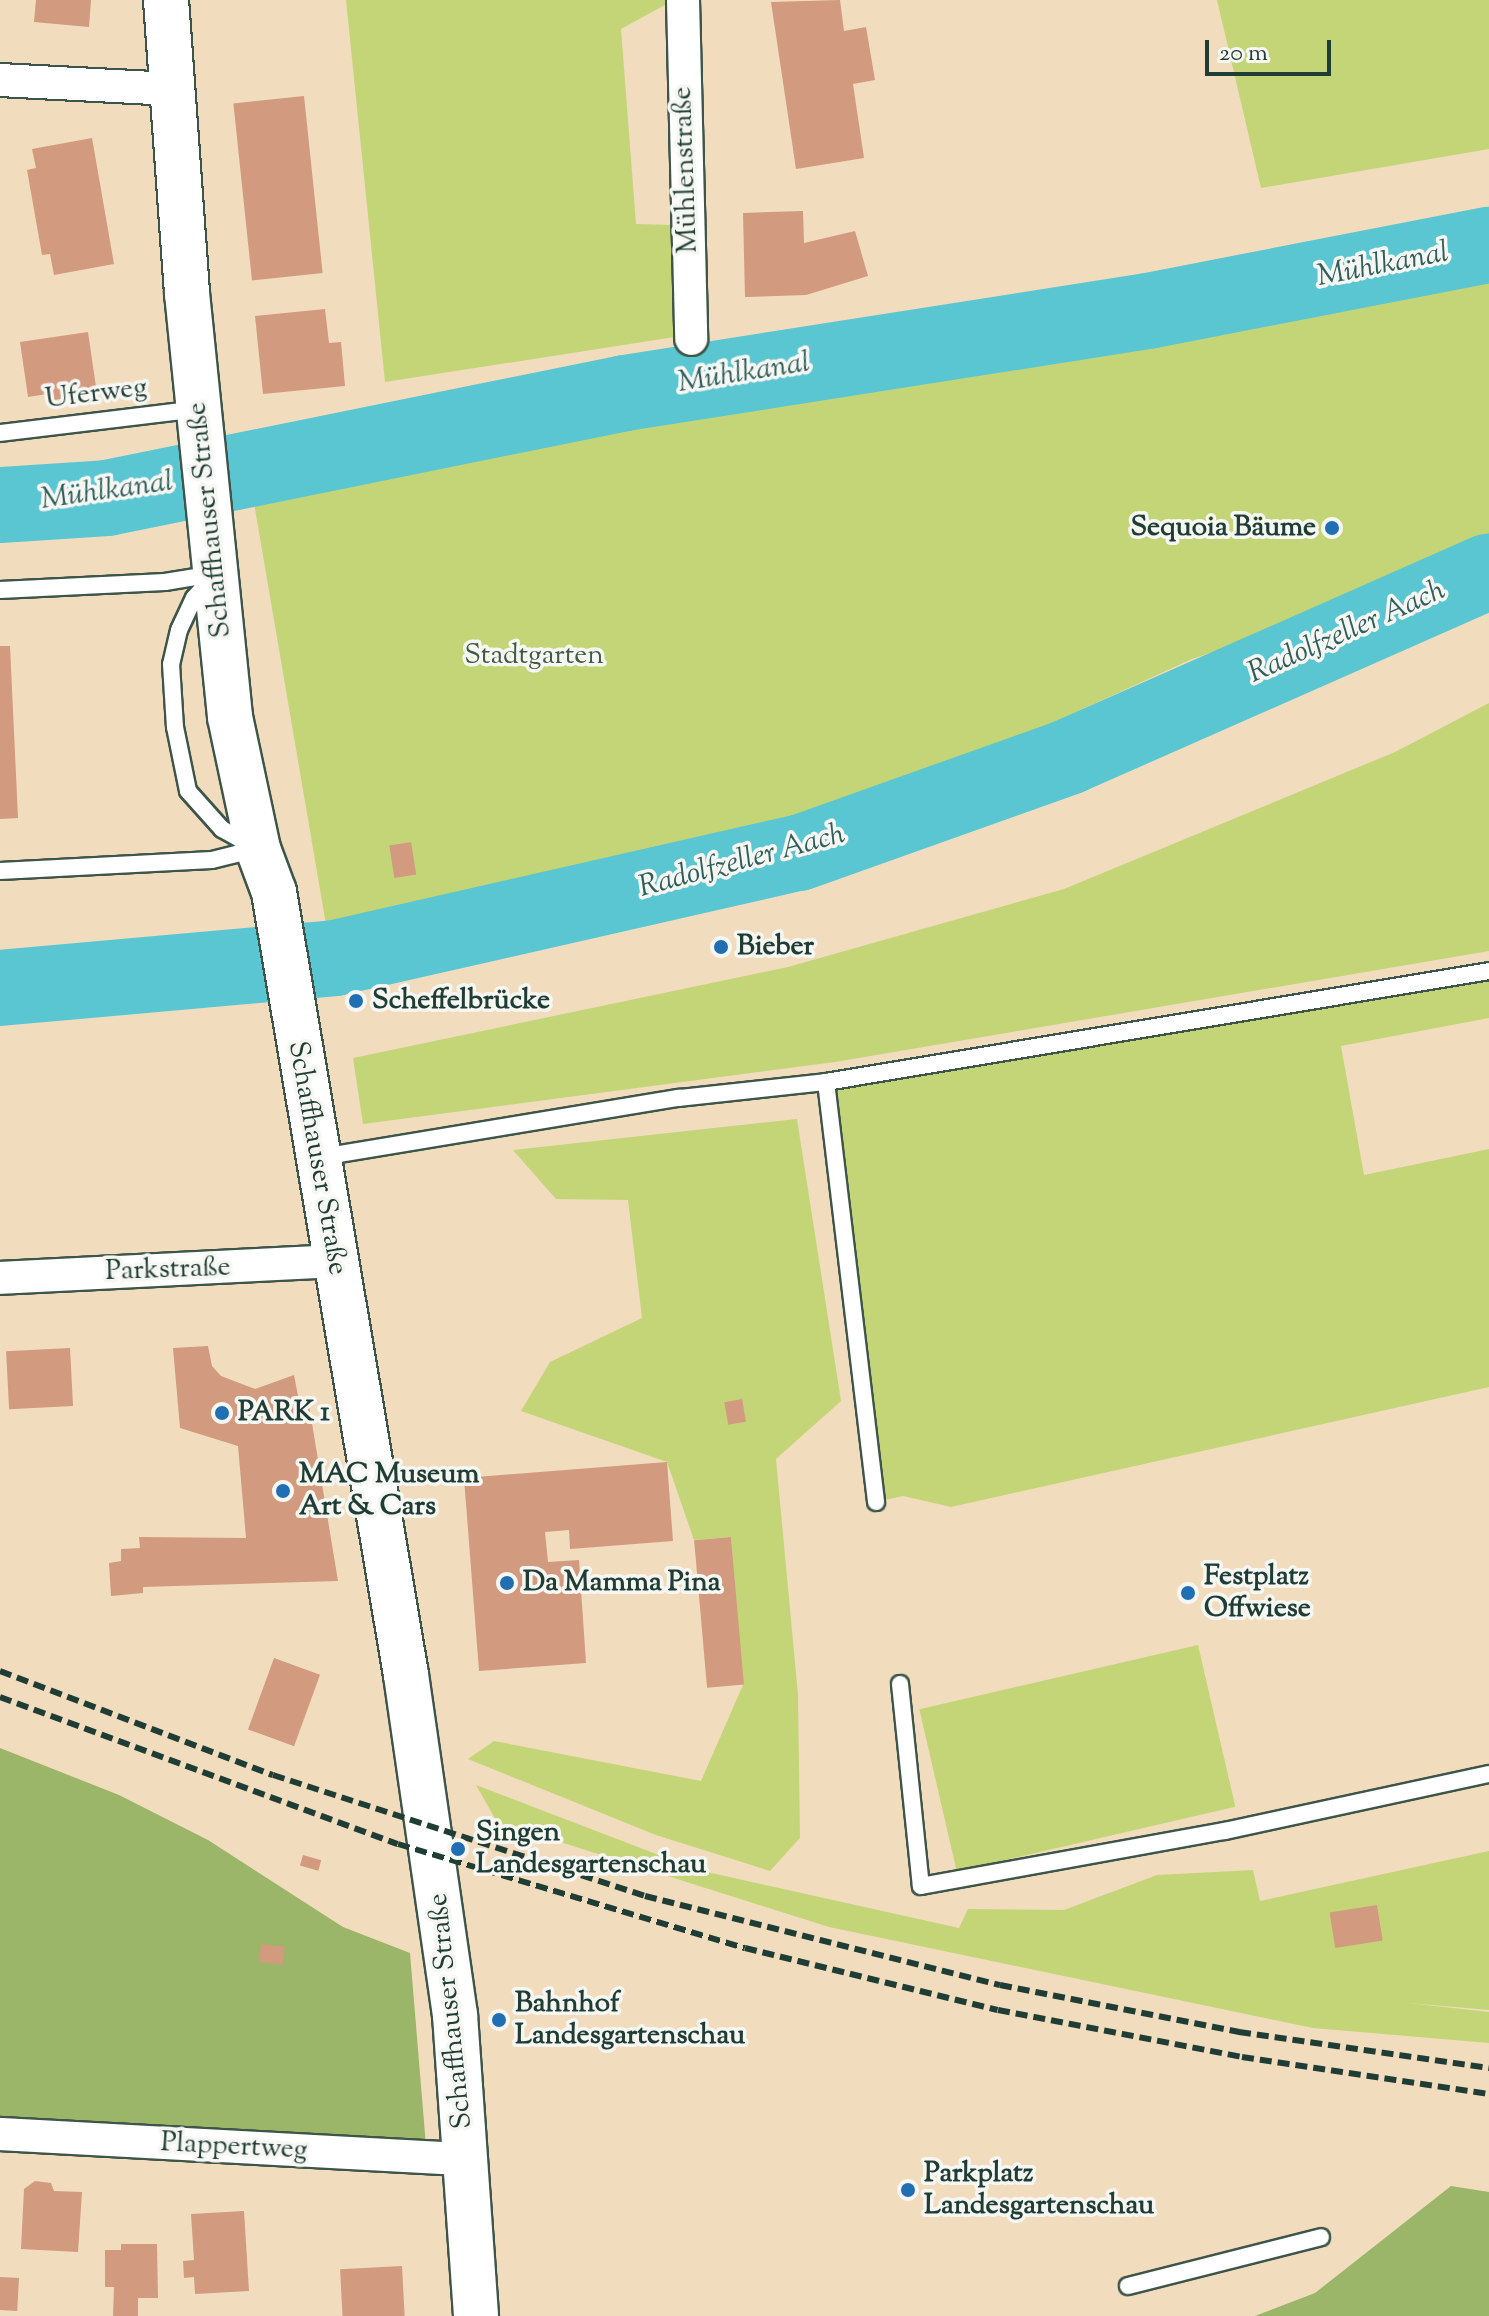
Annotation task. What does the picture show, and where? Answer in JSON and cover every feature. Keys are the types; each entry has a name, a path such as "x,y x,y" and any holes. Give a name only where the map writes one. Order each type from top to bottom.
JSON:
{"main road":[{"name":"Schaffhauser Straße","path":"166,0 199,416 230,717 258,849 274,892 291,1015 336,1261 434,1856 467,2159 476,2316"}],"street":[{"name":"Mühlenstraße","path":"683,0 691,339"},
{"path":"0,80 172,89"},
{"name":"Parkstraße","path":"0,1278 336,1261"},
{"name":"Plappertweg","path":"0,2134 467,2159"}],"lane":[{"name":"Uferweg","path":"0,433 199,416"},
{"path":"0,590 165,582 216,574"},
{"path":"0,871 212,860 258,849"},
{"path":"316,1158 679,1098 826,1082 1489,971"},
{"path":"826,1082 876,1502"},
{"path":"900,1684 921,1886 1225,1831 1489,1774"},
{"path":"1128,2286 1321,2237"}],"green space":[{"path":"346,0 674,0 621,29 636,224 673,225 681,336 385,382"},
{"path":"1217,0 1489,0 1489,149 1261,188"},
{"name":"Stadtgarten","path":"1489,251 1489,546 1356,603 1192,659 794,841 330,948 247,462 1150,315"},
{"path":"1489,703 1489,951 835,1062 363,1124 353,1058 788,967 1064,889 1395,752"},
{"path":"1489,971 1489,1018 1341,1046 1364,1175 1489,1149 1489,1387 951,1507 903,1496 876,1502 826,1082"},
{"path":"797,1119 841,1401 776,1459 798,1695 800,1838 770,1871 656,1835 468,1759 494,1741 701,1781 743,1685 731,1537 694,1540 667,1462 521,1411 550,1362 642,1318 628,1200 556,1199 513,1150"},
{"path":"1198,1645 1235,1807 957,1871 919,1709"},
{"path":"0,1748 119,1795 208,1840 343,1927 410,1953 427,2158 0,2134"},
{"path":"476,1785 698,1870 959,1928 968,1909 1064,1910 1157,1875 1253,1870 1260,1901 1489,1851 1489,2010 1408,2003 1489,2012 1489,2043 1313,2028 829,1927 497,1822"},
{"path":"1451,2186 1489,2192 1489,2316 1255,2316 1315,2293"}],"building":[{"path":"36,0 91,0 89,27 34,22"},
{"path":"840,0 844,31 866,27 875,80 853,84 864,158 796,169 771,2"},
{"path":"304,96 323,273 252,280 233,103"},
{"path":"92,138 114,264 54,275 50,254 42,255 27,170 36,168 32,149"},
{"path":"803,211 804,243 855,231 868,276 806,295 745,297 743,213"},
{"path":"325,309 329,343 341,342 345,386 263,394 255,316"},
{"path":"88,332 96,387 72,390 73,397 54,400 53,393 28,397 20,342"},
{"path":"0,646 10,646 18,818 0,819"},
{"path":"411,842 416,875 394,878 389,845"},
{"name":"MAC Museum Art & Cars","path":"208,1346 212,1366 221,1376 255,1389 294,1375 299,1401 308,1399 338,1581 143,1587 143,1593 111,1596 109,1563 121,1561 121,1549 140,1548 139,1537 246,1538 238,1446 180,1428 173,1348"},
{"path":"70,1348 73,1406 9,1409 6,1351"},
{"path":"742,1399 746,1422 728,1425 724,1402"},
{"path":"667,1462 673,1541 570,1549 569,1530 545,1532 548,1562 579,1560 586,1663 479,1671 464,1478"},
{"path":"731,1537 744,1684 707,1688 694,1540"},
{"path":"274,1658 320,1675 294,1746 248,1729"},
{"path":"303,1855 321,1860 318,1871 300,1866"},
{"path":"1377,1905 1383,1941 1335,1948 1330,1913"},
{"path":"261,1944 285,1947 283,1965 259,1962"},
{"path":"35,2181 51,2183 54,2191 82,2192 78,2252 21,2249 24,2189"},
{"path":"244,2211 249,2291 195,2294 194,2277 184,2278 183,2261 194,2260 191,2214"},
{"path":"121,2244 157,2244 158,2298 138,2298 138,2316 113,2316 114,2287 105,2287 105,2250 121,2250"},
{"path":"402,2266 405,2316 343,2316 340,2269"},
{"path":"0,2277 19,2278 17,2311 0,2310"}],"waterway":[{"name":"Mühlkanal","path":"0,505 107,498 625,393 1148,311 1489,245"},
{"name":"Radolfzeller Aach","path":"0,988 335,958 799,853 1068,757 1489,571"}],"railway":[{"path":"0,1671 273,1775 645,1896 1000,1985 1239,2032 1489,2068"},
{"path":"0,1697 398,1844 745,1948 998,2010 1242,2057 1489,2094"}],"place":[{"name":"Sequoia Bäume","path":"1332,528"},
{"name":"Bieber","path":"721,947"},
{"name":"Scheffelbrücke","path":"356,1001"},
{"name":"PARK 1","path":"222,1413"},
{"name":"MAC Museum Art & Cars","path":"283,1491"},
{"name":"Da Mamma Pina","path":"507,1583"},
{"name":"Festplatz Offwiese","path":"1188,1593"},
{"name":"Singen Landesgartenschau","path":"458,1849"},
{"name":"Bahnhof Landesgartenschau","path":"499,2020"},
{"name":"Parkplatz Landesgartenschau","path":"908,2190"}]}
